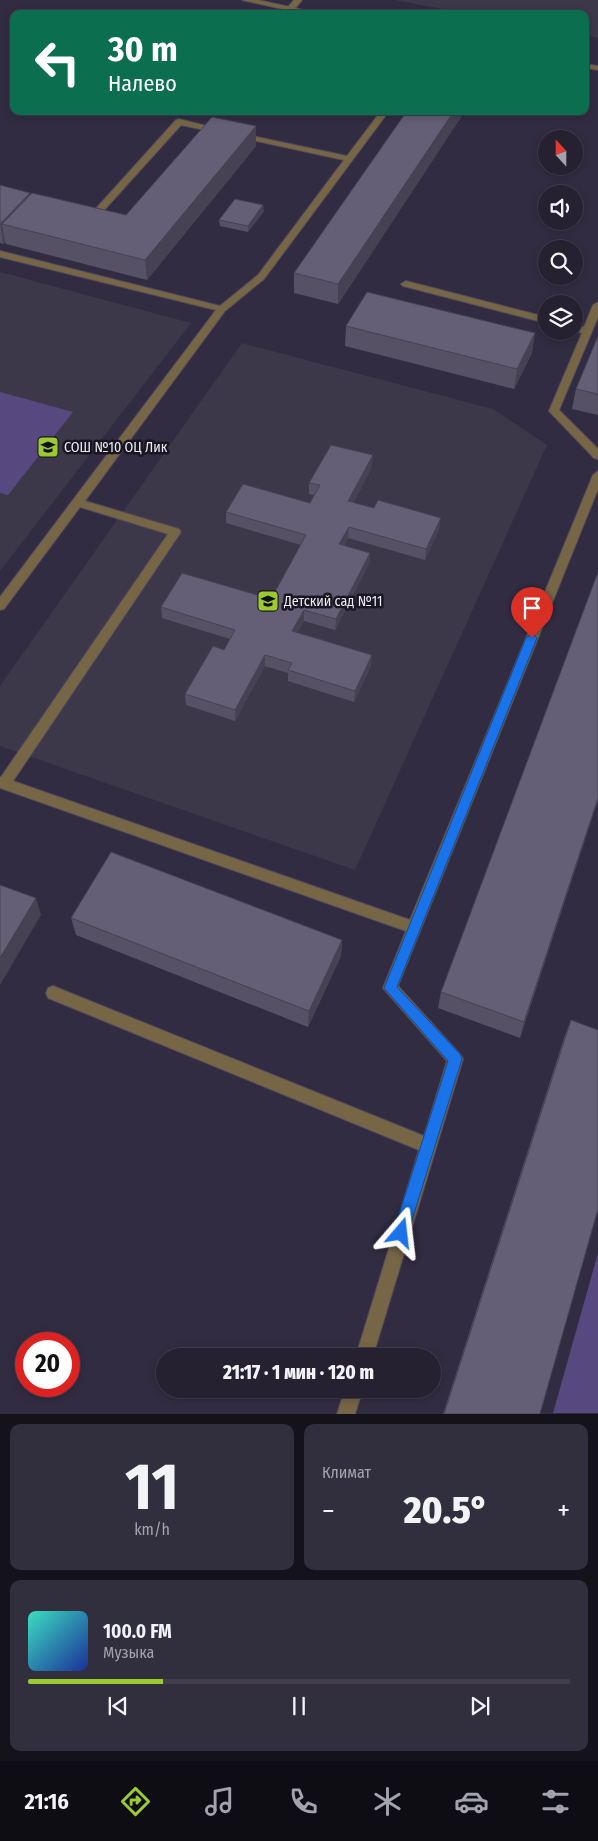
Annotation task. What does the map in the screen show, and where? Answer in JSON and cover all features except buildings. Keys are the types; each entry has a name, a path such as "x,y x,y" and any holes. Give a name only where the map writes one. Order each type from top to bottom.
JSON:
{"street":[{"path":"246,0 300,10"},
{"path":"291,8 298,0"},
{"path":"0,606 222,308 261,277 382,115"},
{"path":"76,211 94,216 179,122 226,132"},
{"path":"236,134 349,159"},
{"path":"0,254 222,308"},
{"path":"406,284 538,318"},
{"path":"598,305 554,411 598,455"},
{"path":"583,330 587,331"},
{"path":"366,1348 455,1059 390,988 598,475"},
{"path":"76,502 175,532 2,783 414,928"},
{"path":"53,993 427,1146"},
{"path":"346,1414 351,1398"}],"shaded area":[{"path":"395,0 598,0 598,38 589,36 589,10 448,10"},
{"name":"СОШ №10 ОЦ Лик","path":"0,272 191,323 0,571"},
{"name":"Детский сад №11","path":"242,343 493,409 547,445 355,870 0,746 0,686"},
{"path":"0,392 73,412 8,495 0,493"},
{"path":"598,1253 598,1413 553,1413"}],"place":[{"name":"СОШ №10 ОЦ Лик","path":"48,447"},
{"name":"Детский сад №11","path":"268,601"}],"route":[{"path":"401,1233 455,1059 390,988 532,638"}]}
